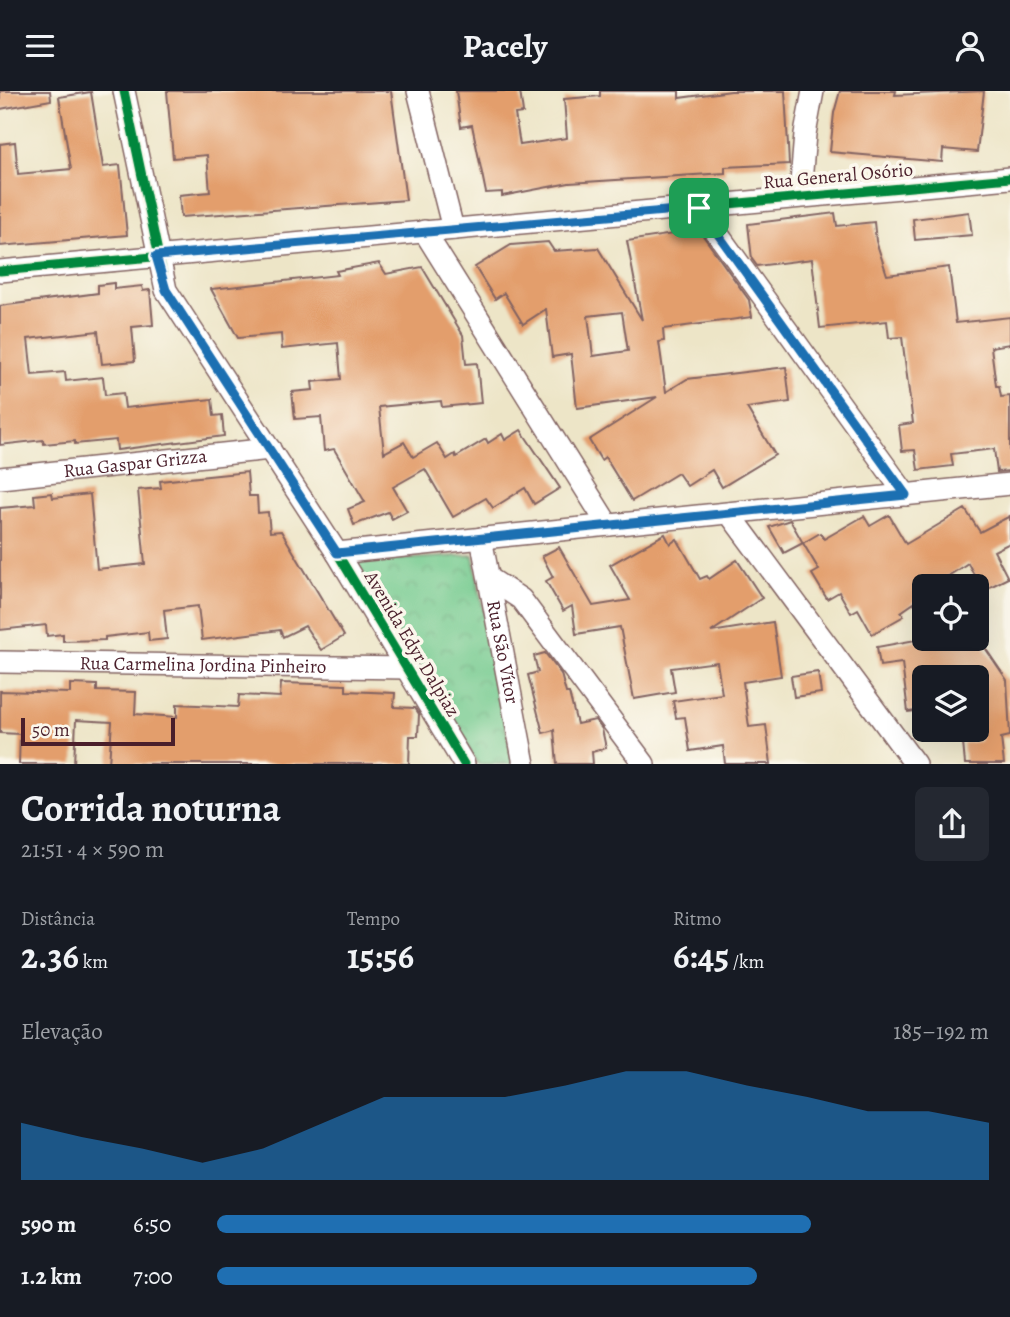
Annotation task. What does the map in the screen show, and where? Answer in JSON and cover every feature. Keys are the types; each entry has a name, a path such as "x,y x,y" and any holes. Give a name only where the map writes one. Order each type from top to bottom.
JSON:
{"street":[{"name":"Avenida Edyr Dalpiaz","path":"124,91 156,256 166,290 337,553 464,764"},
{"path":"418,91 453,229"},
{"path":"798,91 805,134"},
{"path":"800,195 805,134 813,91"},
{"name":"Rua General Osório","path":"0,271 699,208 800,195 1010,178"},
{"path":"699,208 906,495"},
{"path":"424,231 608,525"},
{"name":"Rua Gaspar Grizza","path":"0,478 270,449"},
{"path":"337,553 1010,484"},
{"path":"729,513 915,764"},
{"name":"Rua São Vítor","path":"481,538 524,764"},
{"path":"489,578 521,599 643,764"},
{"name":"Rua Carmelina Jordina Pinheiro","path":"0,662 407,668"}],"green space":[{"path":"473,555 513,764 478,764 354,562"}],"building":[{"path":"0,91 50,91 51,100 0,109"},
{"path":"167,91 391,91 406,200 181,217 179,195 210,192 207,155 173,158"},
{"path":"456,91 520,91 523,113 515,114 520,145 567,138 564,99 600,96 600,91 679,91 679,98 731,91 785,91 789,164 725,167 725,173 569,183 502,196 502,192 486,193 472,125 461,127"},
{"path":"840,91 896,91 895,95 984,91 977,152 943,149 942,162 830,152 834,113"},
{"path":"91,92 103,167 120,165 127,235 0,246 0,144 15,142 18,174 71,169 59,97"},
{"path":"969,212 972,235 915,240 913,219"},
{"path":"835,213 837,226 874,222 876,241 887,275 949,267 956,323 1010,317 1010,344 991,347 996,386 999,386 1001,397 1010,396 1010,471 997,472 994,449 951,454 953,466 918,470 915,450 902,451 899,425 913,423 902,337 889,338 887,321 820,328 812,259 757,266 752,259 748,224"},
{"path":"699,230 749,300 752,317 663,329 664,341 659,342 666,392 687,379 786,367 790,402 747,408 775,455 722,487 712,470 687,486 678,473 632,501 605,457 601,460 589,440 657,397 577,408 571,354 552,357 546,309 523,324 504,293 495,299 475,267 511,245 548,242 554,251 598,248 642,320 627,241","holes":["622,312 628,351 593,356 588,316"]},
{"path":"379,263 386,274 422,267 463,335 466,364 477,363 481,403 442,407 441,401 379,407 384,453 404,442 413,457 437,443 447,459 455,454 456,457 486,439 488,443 502,434 505,440 521,430 560,488 534,504 525,488 493,508 486,498 453,517 425,469 393,487 407,511 392,519 388,512 354,525 348,509 365,502 334,449 324,451 321,417 295,419 292,392 313,390 312,382 341,379 338,343 282,349 281,334 238,338 211,289 338,275 336,271"},
{"path":"114,283 114,289 142,286 143,291 150,290 153,325 132,327 135,361 102,364 98,331 28,339 32,375 65,372 66,381 103,377 105,395 123,393 125,408 212,399 214,416 222,415 224,436 117,450 116,440 44,444 43,440 0,445 0,306 98,293 98,285"},
{"path":"247,472 249,496 257,496 258,513 268,512 270,532 281,531 344,636 321,650 305,626 283,637 280,630 202,640 198,606 164,610 167,639 149,641 148,632 105,637 105,640 63,641 63,634 47,636 46,625 0,630 0,508 35,505 34,495 52,493 53,498 90,494 97,569 145,564 138,490 161,488 160,481"},
{"path":"965,509 980,532 1010,516 1010,543 994,551 1008,578 989,588 989,574 974,574 968,563 951,574 912,574 912,604 901,612 904,616 872,634 858,609 851,613 839,592 827,599 812,574 819,570 803,543 820,533 824,539 864,516 870,526 889,515 906,544"},
{"path":"790,520 803,543 784,553 769,527"},
{"path":"665,534 670,544 677,539 700,579 707,576 709,579 737,560 762,598 711,632 773,622 781,676 743,682 749,727 766,725 771,764 725,764 723,746 690,751 685,717 676,718 673,701 722,694 717,662 671,668 675,692 634,699 620,627 576,634 572,606 563,611 546,581 553,577 542,556 559,547 593,606 630,600 610,565"},
{"path":"912,641 912,651 987,651 1007,680 1010,736 1001,738 1004,764 965,764 963,743 989,742 989,665 912,665 912,712 908,712 902,663 880,666 877,647"},
{"path":"545,653 561,674 577,724 595,720 602,729 606,748 592,752 593,764 557,764 554,730 543,733 528,675 538,672 534,656"},
{"path":"818,672 821,693 794,697 791,676"},
{"path":"281,683 346,685 346,691 395,693 394,707 415,708 419,714 418,736 410,736 409,764 109,764 112,722 76,720 74,764 19,764 20,734 0,733 0,691 70,693 70,684 97,685 97,691 136,692 135,714 177,717 177,704 238,707 239,695 280,697"}],"cycle path":[{"path":"124,91 166,290 337,553 464,764"},
{"path":"0,271 1010,178"}],"route":[{"path":"699,208 906,495 337,553 166,290 156,256 424,231 699,208"}]}
